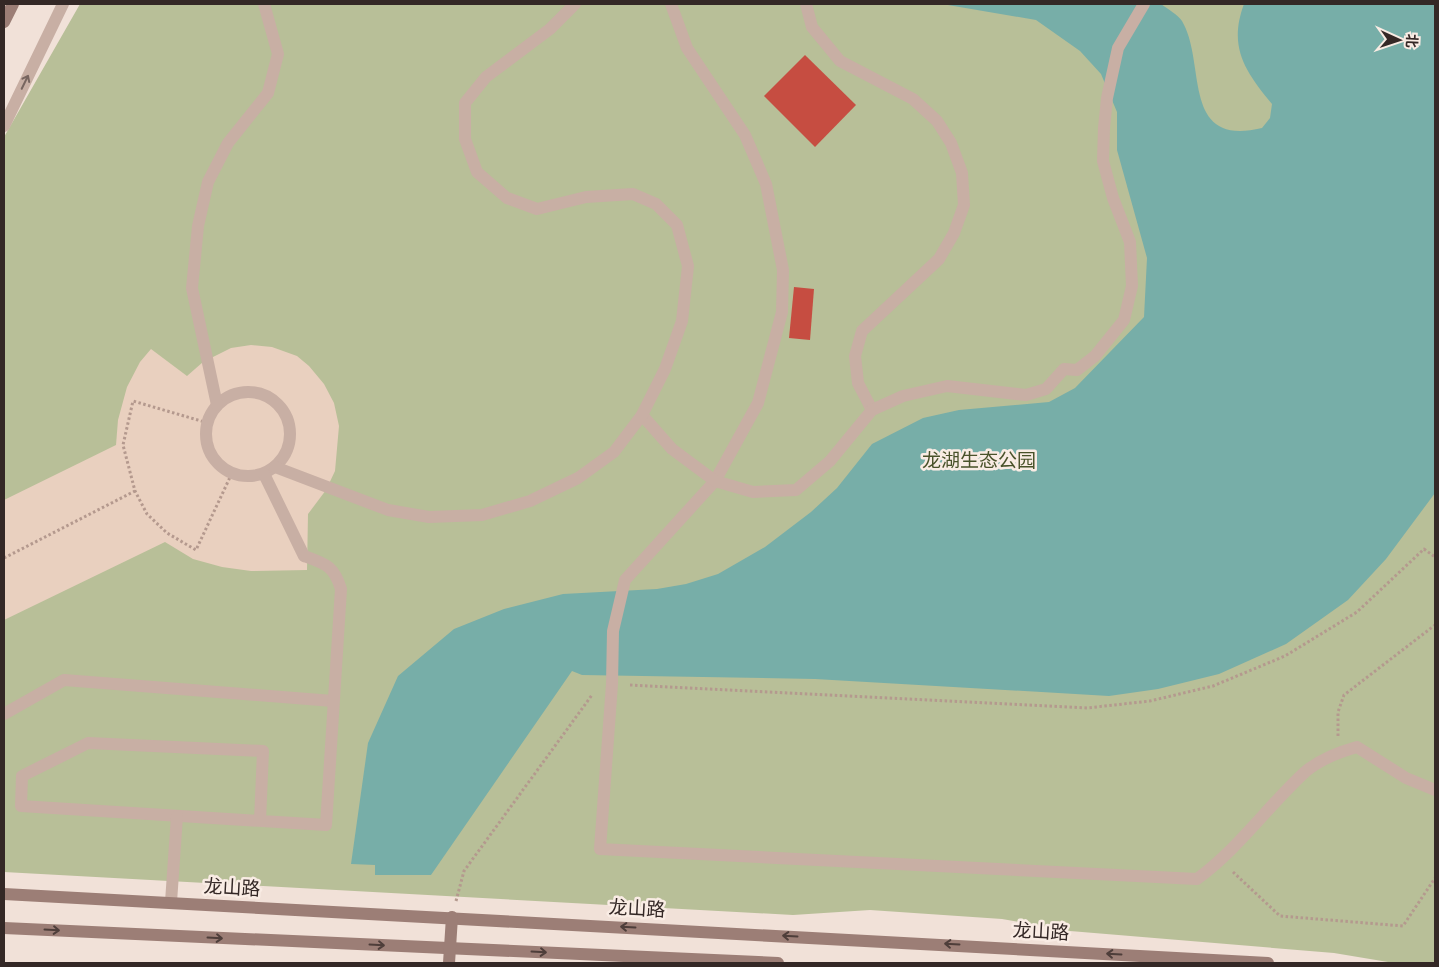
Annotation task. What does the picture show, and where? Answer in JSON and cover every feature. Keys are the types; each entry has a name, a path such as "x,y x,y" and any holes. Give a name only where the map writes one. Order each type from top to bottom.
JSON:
{"street":[{"path":"4,22 13,4"},
{"path":"4,126 63,4"},
{"path":"217,405 192,288 198,226 208,182 228,143 268,93 278,54 264,4"},
{"path":"269,470 388,510 429,517 482,515 530,501 578,478 614,452 642,415 665,369 682,321 688,266 676,225 656,204 633,194 586,197 538,209 507,198 477,172 465,139 465,103 486,76 550,29 575,4"},
{"path":"671,4 687,48 744,134 766,184 783,270 782,312 758,403 715,481 624,580 613,631 612,684 600,849 1197,879 1222,861 1306,771 1338,753 1356,747 1406,778 1435,790"},
{"path":"806,4 812,27 840,61 913,99 937,121 951,143 962,173 964,205 954,233 939,260 862,331 855,356 858,383 872,410"},
{"path":"642,415 672,449 715,481 753,492 796,490 830,461 872,410 903,396 947,386 1026,395 1046,389 1064,369 1077,370 1095,356 1124,320 1132,286 1130,242 1113,198 1103,160 1107,98 1118,48 1144,4"},
{"path":"241,392 255,392 268,396 280,405 287,417 291,430 290,444 284,457 269,470 253,476 232,473 214,458 207,441 208,423 217,405 228,397 241,392"},
{"path":"260,821 264,751 88,743 22,776 21,806 177,816 326,825 341,590 336,573 318,561 304,556 269,470"},
{"path":"4,714 64,680 333,700"},
{"path":"171,902 177,816"},
{"name":"龙山路","path":"4,894 1268,963"},
{"path":"449,963 452,917"},
{"path":"4,928 778,963"}],"path":[{"path":"208,423 133,401 123,444 135,491 147,514 167,533 196,550 232,473"},
{"path":"4,558 135,491"},
{"path":"452,917 464,872 600,684 1087,708 1150,701 1213,686 1285,656 1357,612 1424,549 1435,557"},
{"path":"1338,753 1338,712 1344,695 1435,625"},
{"path":"1222,861 1280,916 1403,926 1435,878"}],"green space":[{"name":"龙湖生态公园","path":"80,4 1435,4 1435,963 1394,963 1334,953 1070,931 1002,919 870,910 793,915 4,872 4,137"}],"shaded area":[{"path":"251,345 272,347 297,356 309,366 324,384 334,403 339,426 335,471 326,490 308,514 307,570 251,571 222,567 193,559 165,542 4,620 4,500 116,445 118,420 127,387 140,362 151,349 187,376 203,362 231,348"}],"water":[{"path":"942,4 1161,4 1182,21 1189,38 1201,98 1207,114 1218,126 1236,131 1262,128 1270,118 1272,104 1254,80 1242,58 1238,33 1244,4 1435,4 1435,493 1386,559 1348,600 1286,644 1219,674 1158,689 1109,696 815,679 582,675 572,671 431,875 375,875 375,865 351,864 368,743 398,676 454,629 504,609 563,594 657,589 686,584 718,574 765,547 811,512 837,488 872,444 923,418 959,410 1049,402 1075,388 1144,317 1147,258 1117,150 1117,112 1101,74 1080,51 1036,20"}],"building":[{"path":"805,55 856,105 815,147 764,96"},
{"path":"794,287 814,289 810,340 789,338"}]}
